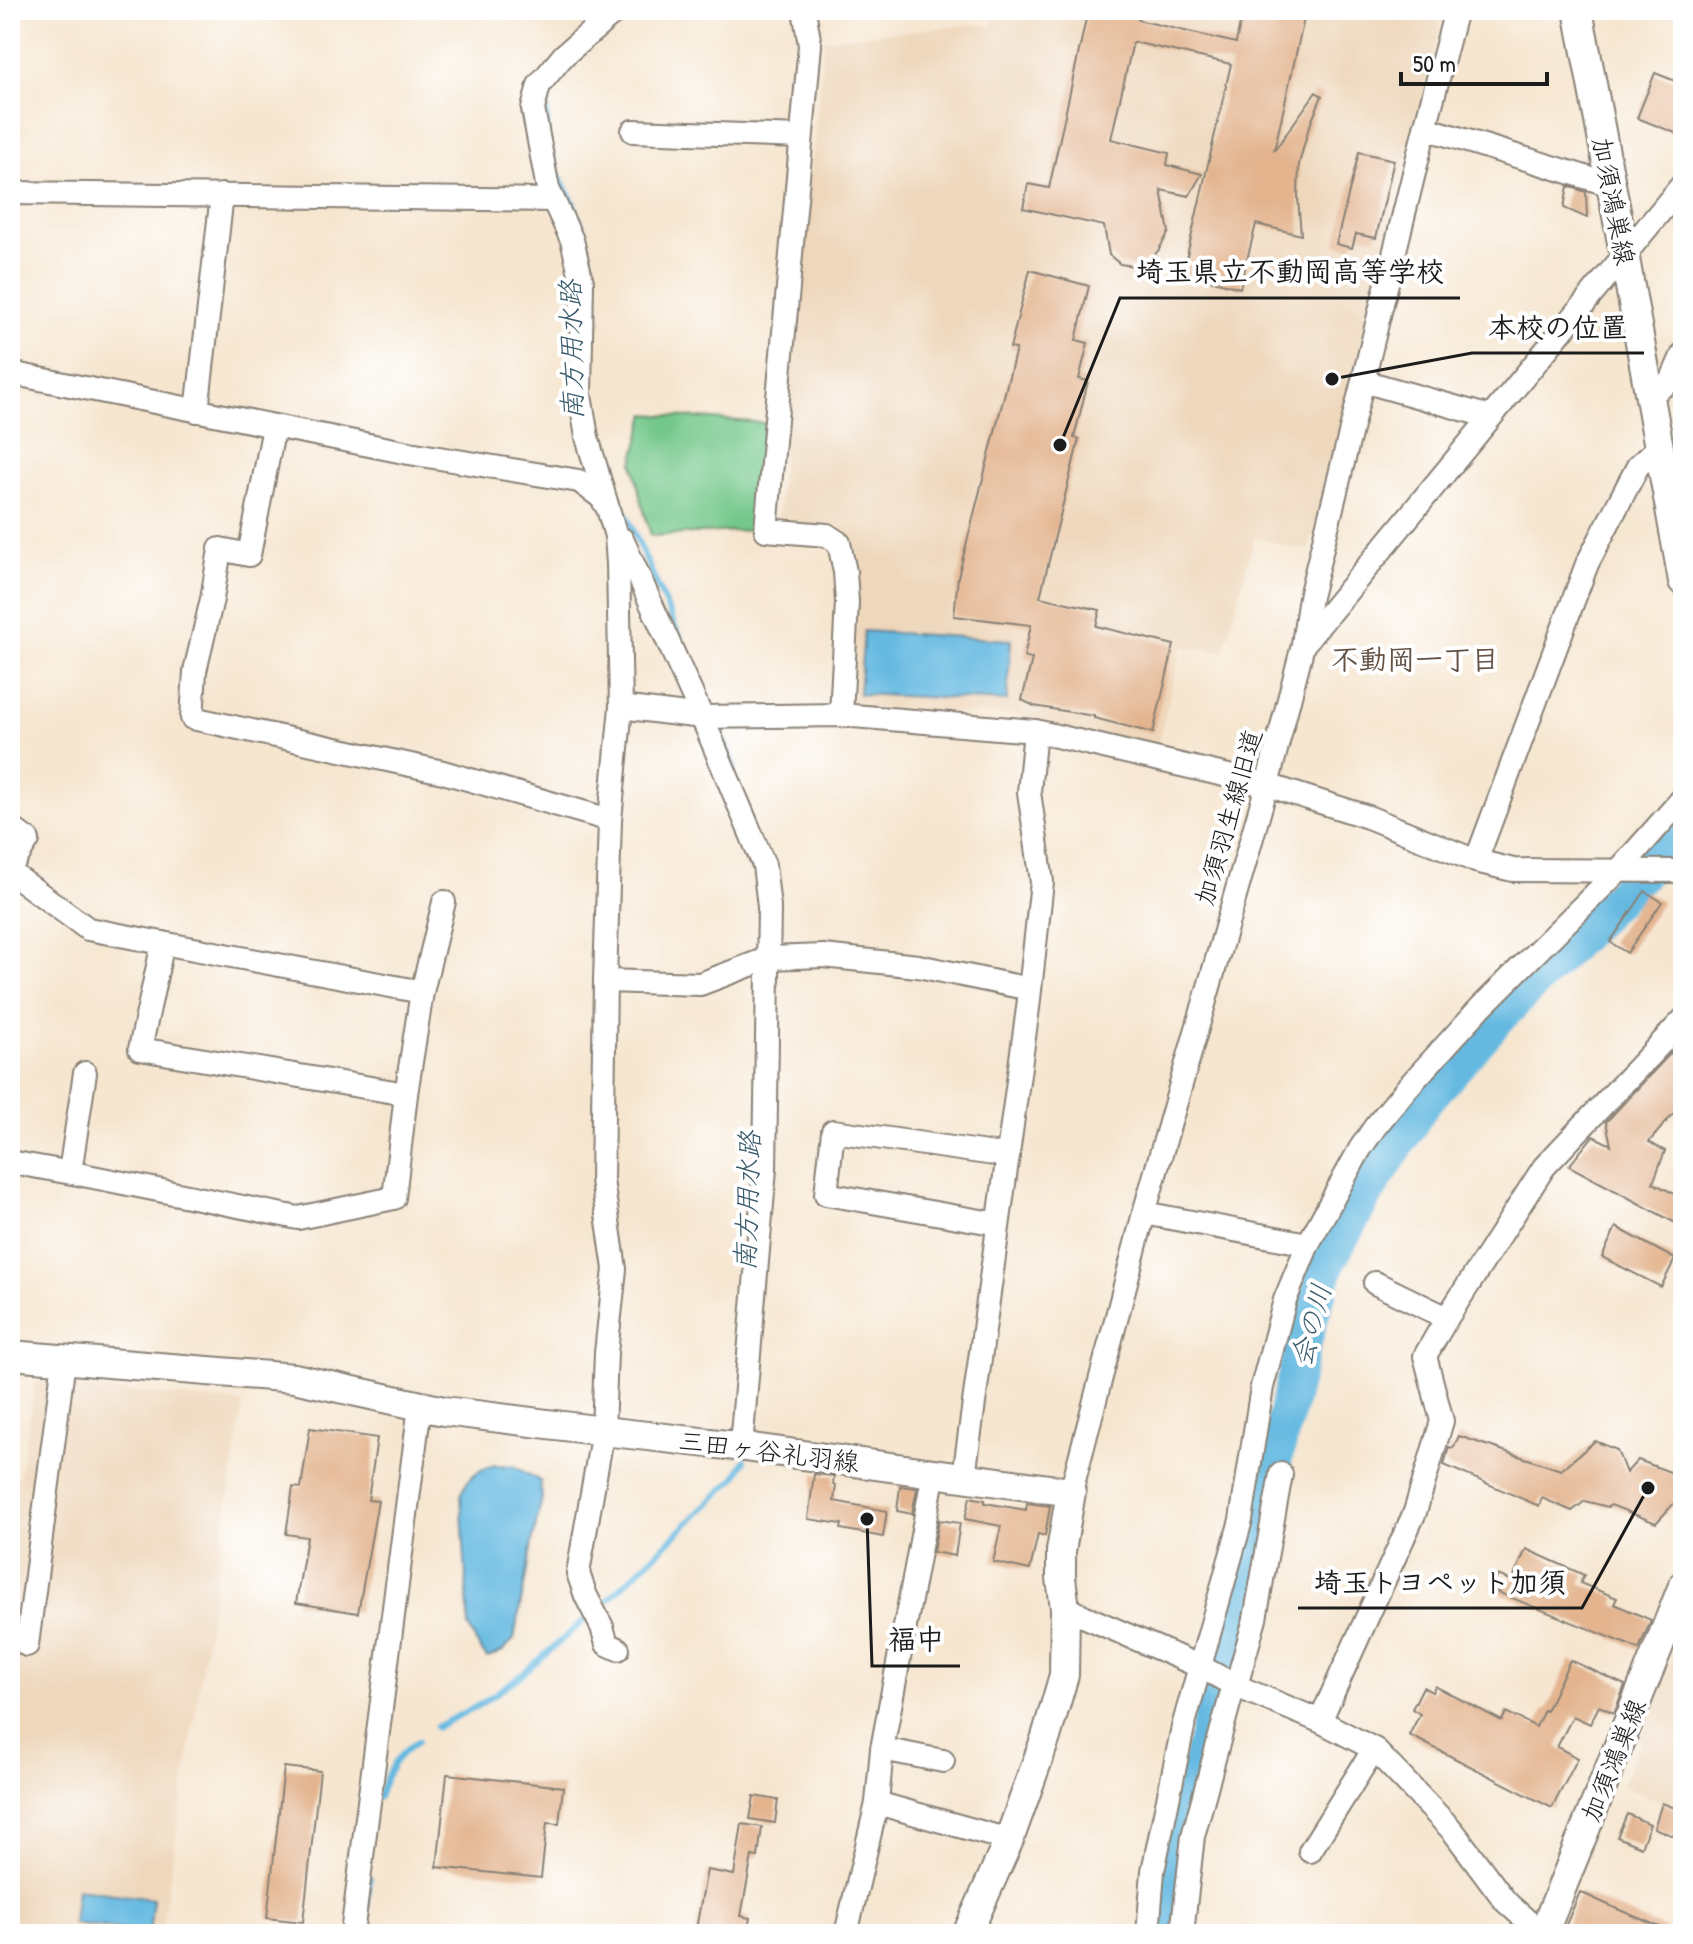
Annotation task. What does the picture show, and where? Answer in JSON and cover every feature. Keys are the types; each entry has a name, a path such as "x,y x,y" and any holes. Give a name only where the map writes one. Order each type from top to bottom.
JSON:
{"main road":[{"name":"加須鴻巣線","path":"1578,10 1683,581"},
{"name":"三田ヶ谷礼羽線","path":"10,1355 294,1378 444,1411 746,1447 1071,1492"},
{"path":"967,1934 1009,1840 1046,1737 1064,1675 1065,1608 1061,1551 1071,1492"},
{"name":"加須鴻巣線","path":"1542,1934 1683,1586"}],"street":[{"path":"617,10 564,55 539,85 533,109 548,189 572,240 582,282 580,395 587,437 612,517 618,564 621,707 610,820 602,1180 615,1269 606,1353 603,1431 578,1573 607,1644 618,1649"},
{"path":"804,10 810,45 766,530 827,535 839,543 847,602 841,715"},
{"path":"1303,645 1310,597 1456,10"},
{"path":"1425,128 1611,185"},
{"path":"633,131 801,137"},
{"name":"加須羽生線旧道","path":"1071,1492 1144,1213 1267,785 1303,645 1683,184"},
{"path":"10,193 553,200"},
{"path":"197,411 222,195"},
{"path":"1648,396 1671,381 1683,354"},
{"path":"10,373 409,453 579,481 602,498 711,717 764,865 774,958 765,1169 746,1447"},
{"path":"1363,381 1490,417"},
{"path":"274,427 249,555 220,549 195,671 192,718 443,772 610,820"},
{"path":"1476,861 1587,564 1638,466 1658,448"},
{"path":"621,707 711,717 841,715 1035,731 1267,785 1368,817 1476,861 1513,870 1683,871"},
{"path":"964,1476 1042,882 1029,792 1035,731"},
{"path":"1182,1934 1193,1836 1231,1696 1219,1676 1262,1387 1285,1300 1308,1244 1360,1149 1399,1098 1480,1008 1619,870 1683,798"},
{"path":"10,827 28,840 10,870 88,929 422,992"},
{"path":"10,1162 298,1218 394,1198 422,992 444,902"},
{"path":"163,943 140,1049 406,1094"},
{"path":"605,981 700,984 774,958 823,956 918,966 1030,989"},
{"path":"1320,1721 1415,1512 1442,1421 1425,1356 1544,1167 1683,1020"},
{"path":"70,1172 85,1073"},
{"path":"998,1224 826,1194 833,1131 1008,1156"},
{"path":"1144,1213 1308,1244"},
{"path":"1375,1283 1447,1318"},
{"path":"27,1645 64,1360"},
{"path":"352,1934 420,1406"},
{"path":"846,1934 877,1803 882,1749 934,1472"},
{"path":"1148,1934 1153,1871 1183,1727 1255,1619 1281,1474"},
{"path":"1065,1608 1320,1721 1374,1749 1453,1831 1506,1902 1542,1934"},
{"path":"882,1749 943,1761"},
{"path":"1310,1851 1374,1749"},
{"path":"877,1803 1009,1840"}],"shaded area":[{"path":"997,10 1444,10 1309,551 1254,538 1224,652 1182,646 1156,750 1012,715 851,708 859,557 856,546 848,537 833,529 777,519 824,39 981,24 992,27"},
{"path":"36,1382 243,1403 161,1934 10,1934 10,1478 19,1478"},
{"path":"1683,1632 1683,1809 1622,1786"}],"green space":[{"path":"646,414 765,423 754,530 651,536 633,462"}],"water":[{"path":"864,631 1011,640 1007,701 859,694"},
{"path":"495,1465 514,1466 540,1481 542,1498 514,1639 503,1651 487,1658 469,1627 461,1495 473,1476"},
{"path":"77,1889 153,1899 149,1933 73,1923"}],"building":[{"path":"1088,10 1140,10 1138,20 1236,43 1243,10 1306,10 1274,151 1316,92 1322,96 1299,164 1301,235 1256,224 1240,288 1183,273 1231,64 1133,42 1111,139 1169,153 1167,165 1202,174 1189,196 1161,190 1169,232 1148,261 1134,266 1120,264 1109,255 1104,226 1023,208 1028,184 1049,188"},
{"path":"1655,73 1683,84 1683,136 1637,118"},
{"path":"1359,152 1394,160 1376,238 1356,234 1352,248 1336,244"},
{"path":"1568,186 1586,192 1587,218 1564,208"},
{"path":"1030,270 1089,286 1076,340 1088,343 1079,379 1088,381 1074,438 1079,439 1040,597 1100,610 1096,626 1174,645 1153,733 1094,716 1034,706 1022,700 1032,659 1024,657 1031,625 954,616 958,577 1016,349 1010,348"},
{"path":"1645,891 1662,902 1627,953 1610,942"},
{"path":"1683,1040 1683,1102 1649,1142 1665,1151 1653,1183 1683,1198 1683,1227 1569,1166 1593,1136 1611,1145 1606,1122"},
{"path":"1616,1227 1675,1259 1661,1287 1602,1257"},
{"path":"310,1428 377,1438 368,1500 378,1501 358,1613 296,1603 307,1537 286,1534 293,1487 301,1488"},
{"path":"1459,1436 1561,1470 1595,1441 1617,1450 1626,1473 1638,1460 1673,1473 1678,1499 1656,1523 1611,1505 1608,1507 1585,1501 1572,1511 1542,1498 1539,1506 1444,1465 1449,1447 1453,1448"},
{"path":"814,1474 834,1476 834,1501 887,1511 883,1537 841,1529 842,1524 808,1519"},
{"path":"900,1486 917,1488 912,1514 897,1511"},
{"path":"970,1497 985,1500 985,1503 1026,1510 1027,1503 1050,1506 1045,1536 1038,1534 1030,1570 993,1562 1001,1526 965,1519"},
{"path":"939,1520 960,1523 955,1556 933,1552"},
{"path":"1526,1549 1584,1575 1580,1583 1617,1598 1614,1604 1651,1620 1639,1649 1492,1590 1498,1575 1512,1581"},
{"path":"1570,1660 1625,1685 1614,1713 1599,1706 1590,1724 1573,1716 1557,1747 1578,1758 1552,1808 1409,1735 1420,1714 1412,1709 1423,1687 1432,1692 1435,1686 1502,1721 1506,1712 1536,1727"},
{"path":"284,1767 320,1771 303,1922 267,1918"},
{"path":"447,1774 563,1787 559,1824 547,1823 541,1878 437,1867"},
{"path":"754,1796 778,1800 775,1823 750,1819"},
{"path":"1662,1803 1683,1811 1683,1840 1654,1828"},
{"path":"1627,1814 1650,1824 1641,1847 1617,1837"},
{"path":"742,1824 762,1827 758,1857 752,1856 741,1916 750,1918 747,1934 695,1934 707,1870 734,1875"},
{"path":"1580,1892 1615,1908 1676,1934 1562,1934"}],"waterway":[{"name":"南方用水路","path":"548,131 546,104 550,86"},
{"name":"南方用水路","path":"551,150 557,172 573,202 585,237 595,286 592,331"},
{"name":"南方用水路","path":"609,475 710,706"},
{"name":"南方用水路","path":"719,727 735,767"},
{"name":"会の川","path":"1166,1934 1188,1802 1193,1795 1220,1671 1309,1322 1328,1261 1423,1103 1497,1019 1683,831"},
{"name":"南方用水路","path":"608,1600 736,1477 745,1460"},
{"name":"南方用水路","path":"436,1727 481,1704 524,1673 588,1617"},
{"name":"南方用水路","path":"379,1797 393,1765 418,1741"},
{"name":"南方用水路","path":"364,1934 370,1878"}],"place":[{"name":"本校の位置","path":"1332,379"},
{"name":"埼玉県立不動岡高等学校","path":"1060,445"},
{"name":"埼玉トヨペット加須","path":"1648,1488"},
{"name":"福中","path":"867,1519"}],"district":[{"name":"不動岡一丁目","path":"1415,659"}]}
